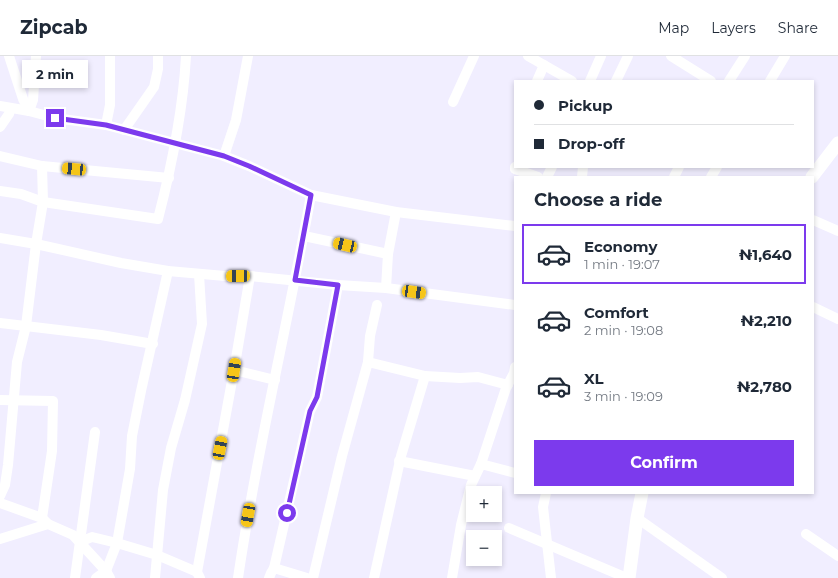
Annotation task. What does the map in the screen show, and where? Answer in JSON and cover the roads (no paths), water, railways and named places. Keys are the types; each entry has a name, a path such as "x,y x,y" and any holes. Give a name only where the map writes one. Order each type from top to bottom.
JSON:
{"main road":[{"path":"813,176 838,142"},
{"path":"628,578 642,494"}],"street":[{"path":"9,56 23,99 29,111"},
{"path":"29,111 33,100 36,56"},
{"path":"106,125 110,105 110,56"},
{"path":"124,130 154,87 158,69 158,56"},
{"path":"0,191 21,194 44,202 158,219 176,144 184,87 186,56"},
{"path":"224,156 236,120 248,56"},
{"path":"453,102 474,56"},
{"path":"528,56 570,80"},
{"path":"590,80 601,56"},
{"path":"616,80 628,56"},
{"path":"671,56 709,80"},
{"path":"730,80 745,56"},
{"path":"771,80 785,56"},
{"path":"537,80 544,65"},
{"path":"0,106 29,111 55,118 106,125 224,156 311,195 396,212 514,226"},
{"path":"0,127 9,114 11,108"},
{"path":"0,156 42,166 169,178"},
{"path":"0,496 5,485 8,465 17,362 26,326 36,244 44,202 42,166"},
{"path":"515,168 535,176"},
{"path":"238,578 254,477 275,380 311,195"},
{"path":"386,288 388,254 396,212"},
{"path":"814,220 838,231"},
{"path":"304,236 388,254"},
{"path":"0,238 36,244 121,263 168,271 225,276 250,276 338,285 386,288 514,305"},
{"path":"108,574 116,543 130,470 134,429 141,391 168,271"},
{"path":"155,578 163,490 171,448 185,400 202,324 199,274"},
{"path":"80,542 92,537 116,543 157,555 198,575 250,276"},
{"path":"269,578 274,568 310,411 317,397 338,285"},
{"path":"313,578 342,456 368,362 370,336 377,304"},
{"path":"814,307 838,319"},
{"path":"0,323 101,335 152,344"},
{"path":"368,362 425,376 460,378 478,377 508,385"},
{"path":"234,370 275,380"},
{"path":"452,578 461,525 471,485 481,464 514,370"},
{"path":"374,578 399,461 425,376"},
{"path":"0,400 54,401 52,451 45,520"},
{"path":"75,578 95,432"},
{"path":"399,461 475,476"},
{"path":"481,464 514,474"},
{"path":"546,494 543,507 551,578"},
{"path":"0,503 45,520 73,535 108,574"},
{"path":"637,518 722,578"},
{"path":"0,539 45,520"},
{"path":"509,528 628,578"},
{"path":"806,534 838,556"},
{"path":"274,568 308,578"},
{"path":"96,578 108,574"}]}
